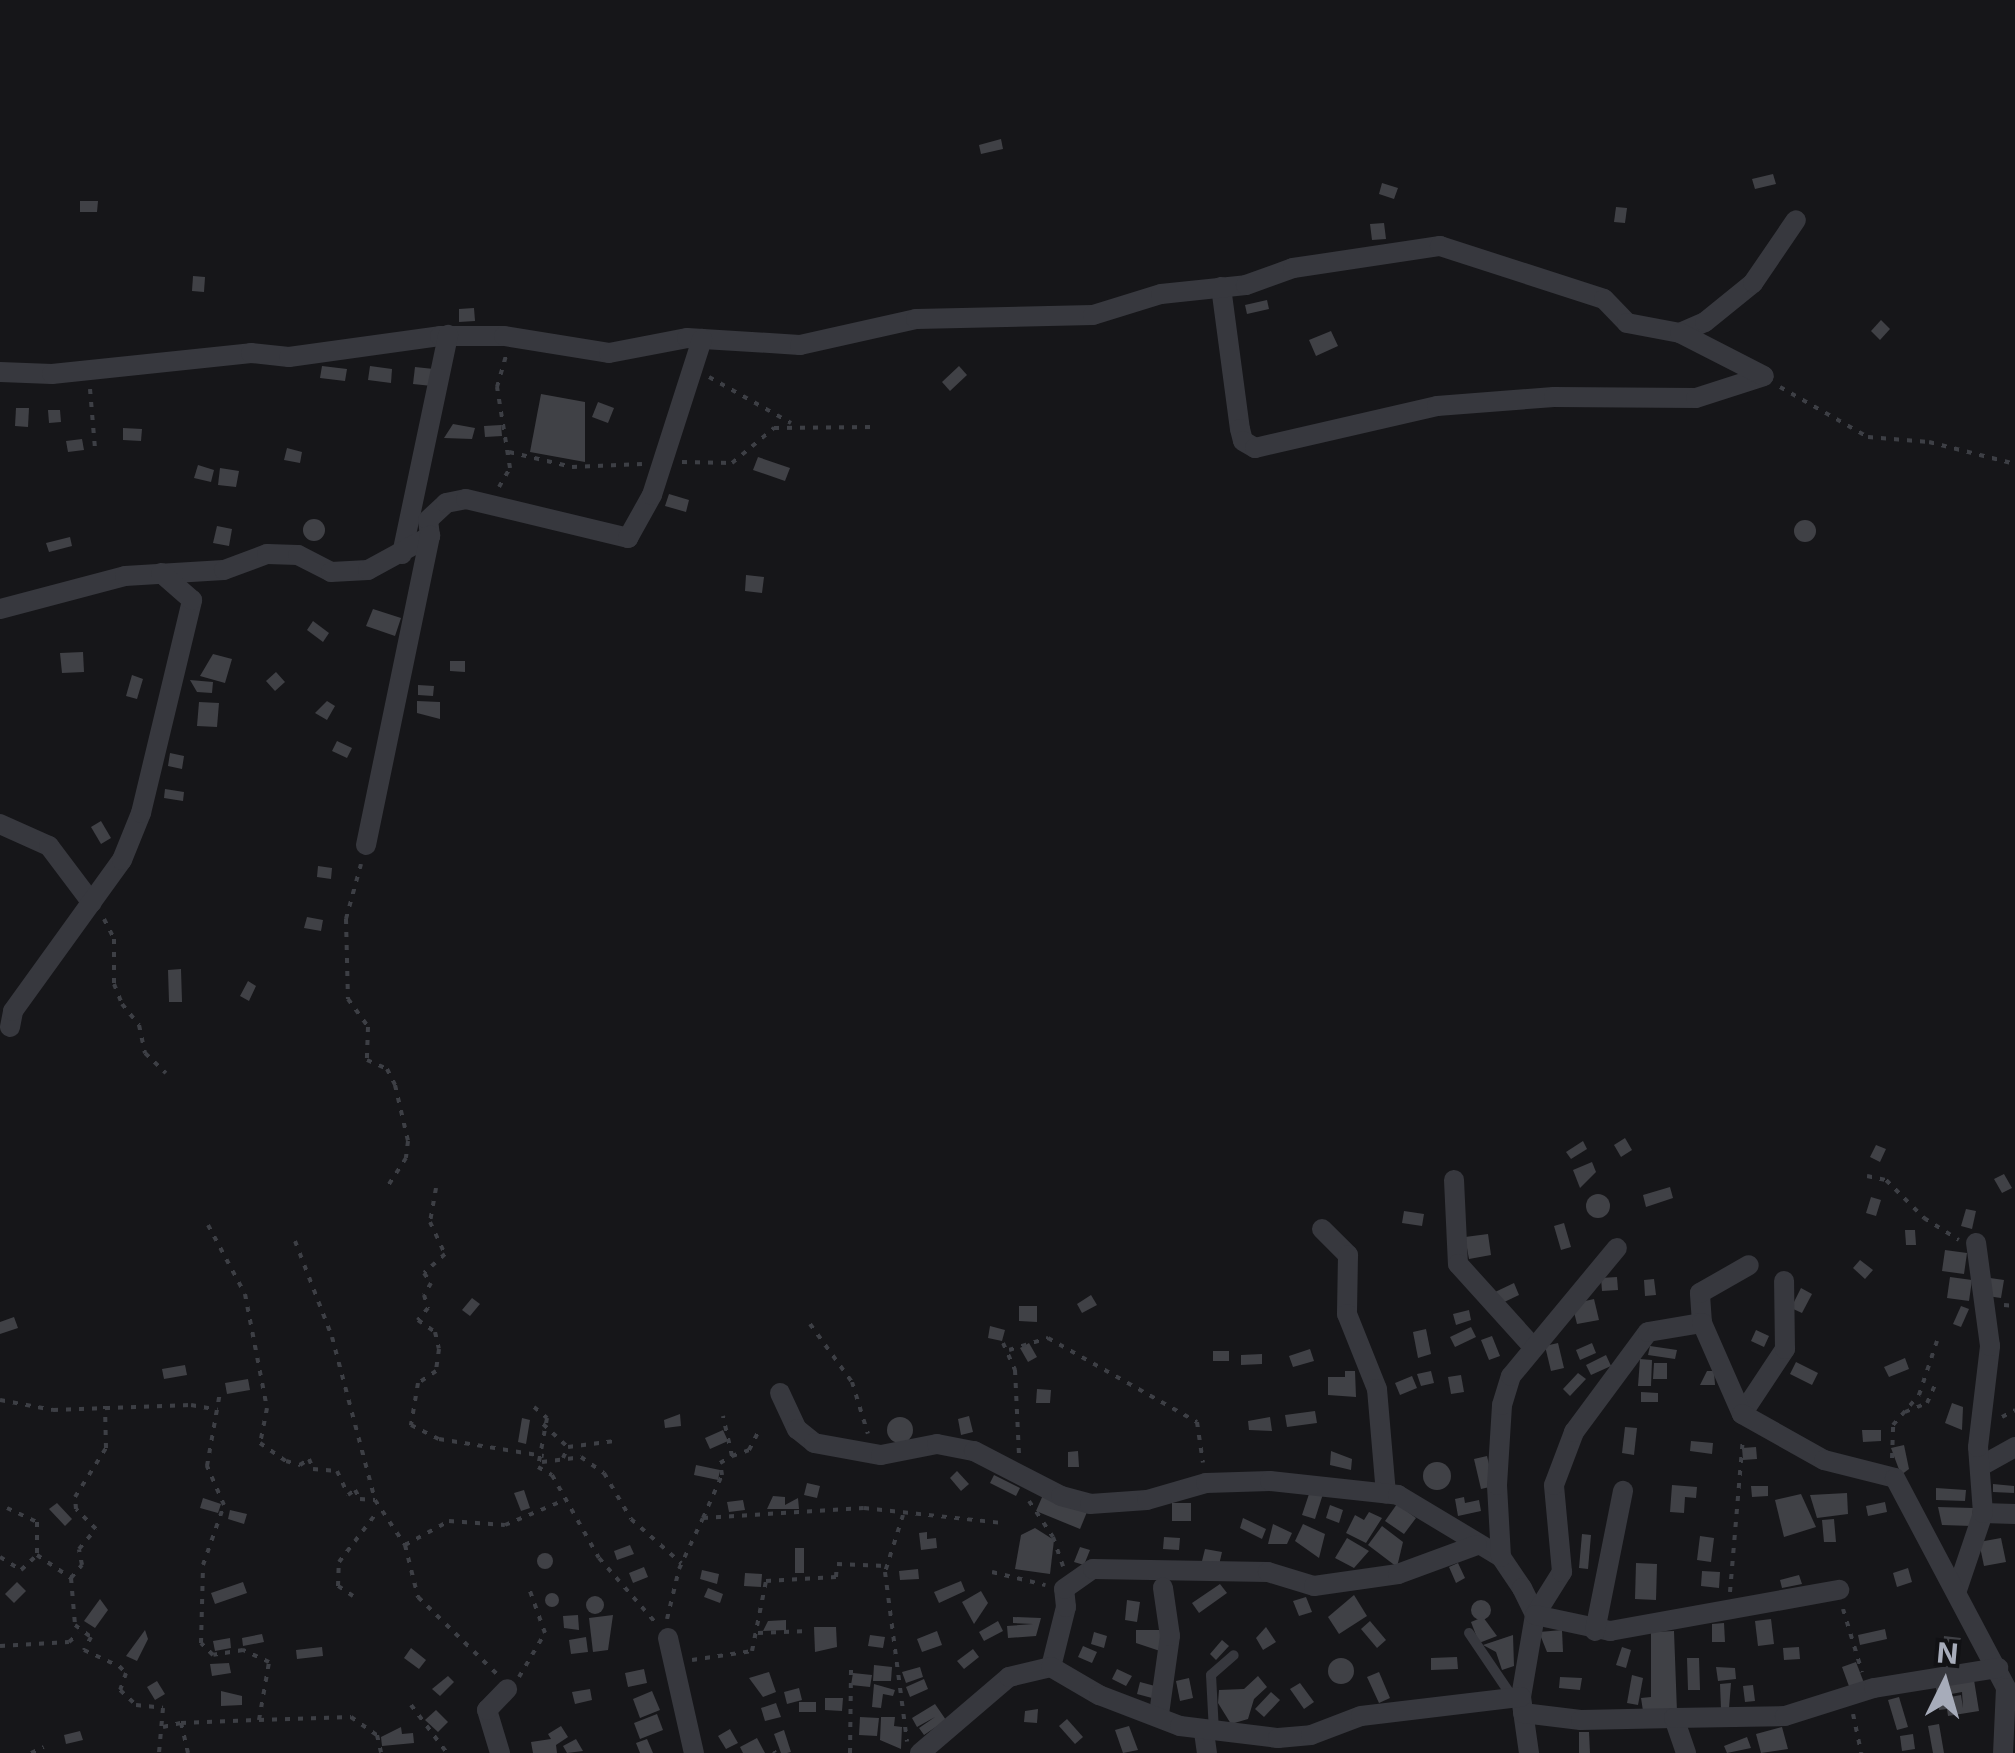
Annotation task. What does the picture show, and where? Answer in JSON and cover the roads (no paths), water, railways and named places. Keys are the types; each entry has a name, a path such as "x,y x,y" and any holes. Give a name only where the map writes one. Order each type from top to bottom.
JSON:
{"street":[{"path":"1680,333 1704,322 1753,282 1796,220"},
{"path":"0,372 88,370 207,355 289,357 448,335 514,337 609,353 702,339 800,345 916,319 1094,315 1161,294 1222,287 1293,268 1440,246 1604,299 1627,323 1680,333 1764,376 1675,400 1554,397 1437,406 1255,448 1243,441 1240,429 1222,287"},
{"path":"402,554 448,335"},
{"path":"366,845 430,536 428,520 446,503 466,498 628,538 663,463 702,339"},
{"path":"0,609 161,573 224,570 267,554 298,555 331,572 368,570 430,536"},
{"path":"10,1027 14,1011 122,860 141,813 176,682 192,600 161,573"},
{"path":"0,824 50,846 92,903"},
{"path":"1454,1180 1458,1264 1532,1346"},
{"path":"1322,1229 1348,1254 1347,1314 1376,1389 1386,1494"},
{"path":"1956,1590 1983,1514 1981,1466 1990,1346 1976,1243"},
{"path":"1617,1248 1532,1346 1511,1376 1502,1405 1501,1557 1535,1615 1595,1631 1839,1590"},
{"path":"1749,1265 1700,1293 1702,1323 1742,1414 1824,1460 1895,1478 1998,1668 2011,1685 2003,1753"},
{"path":"1742,1414 1785,1349 1784,1281"},
{"path":"1529,1753 1519,1702 1535,1615 1562,1572 1554,1485 1574,1432 1648,1332 1702,1323"},
{"path":"780,1394 797,1429 814,1444 881,1455 936,1444 974,1451 1090,1504 1147,1500 1206,1483 1270,1480 1386,1494 1423,1508 1501,1557"},
{"path":"1981,1466 2008,1451"},
{"path":"1595,1631 1623,1491"},
{"path":"1983,1514 2015,1514"},
{"path":"1051,1667 1066,1607 1064,1589 1093,1569 1268,1572 1314,1586 1398,1574 1477,1545"},
{"path":"1158,1714 1170,1636 1163,1588"},
{"path":"668,1638 670,1664 694,1753"},
{"path":"920,1753 1009,1677 1051,1667 1099,1695 1158,1714 1208,1739 1311,1735 1361,1716 1519,1702 1581,1720 1785,1716 1888,1685 1998,1668"},
{"path":"500,1753 487,1710 507,1689"},
{"path":"1674,1718 1686,1753"}],"lane":[{"path":"1469,1633 1519,1702"},
{"path":"1208,1739 1211,1674 1234,1655"}]}
